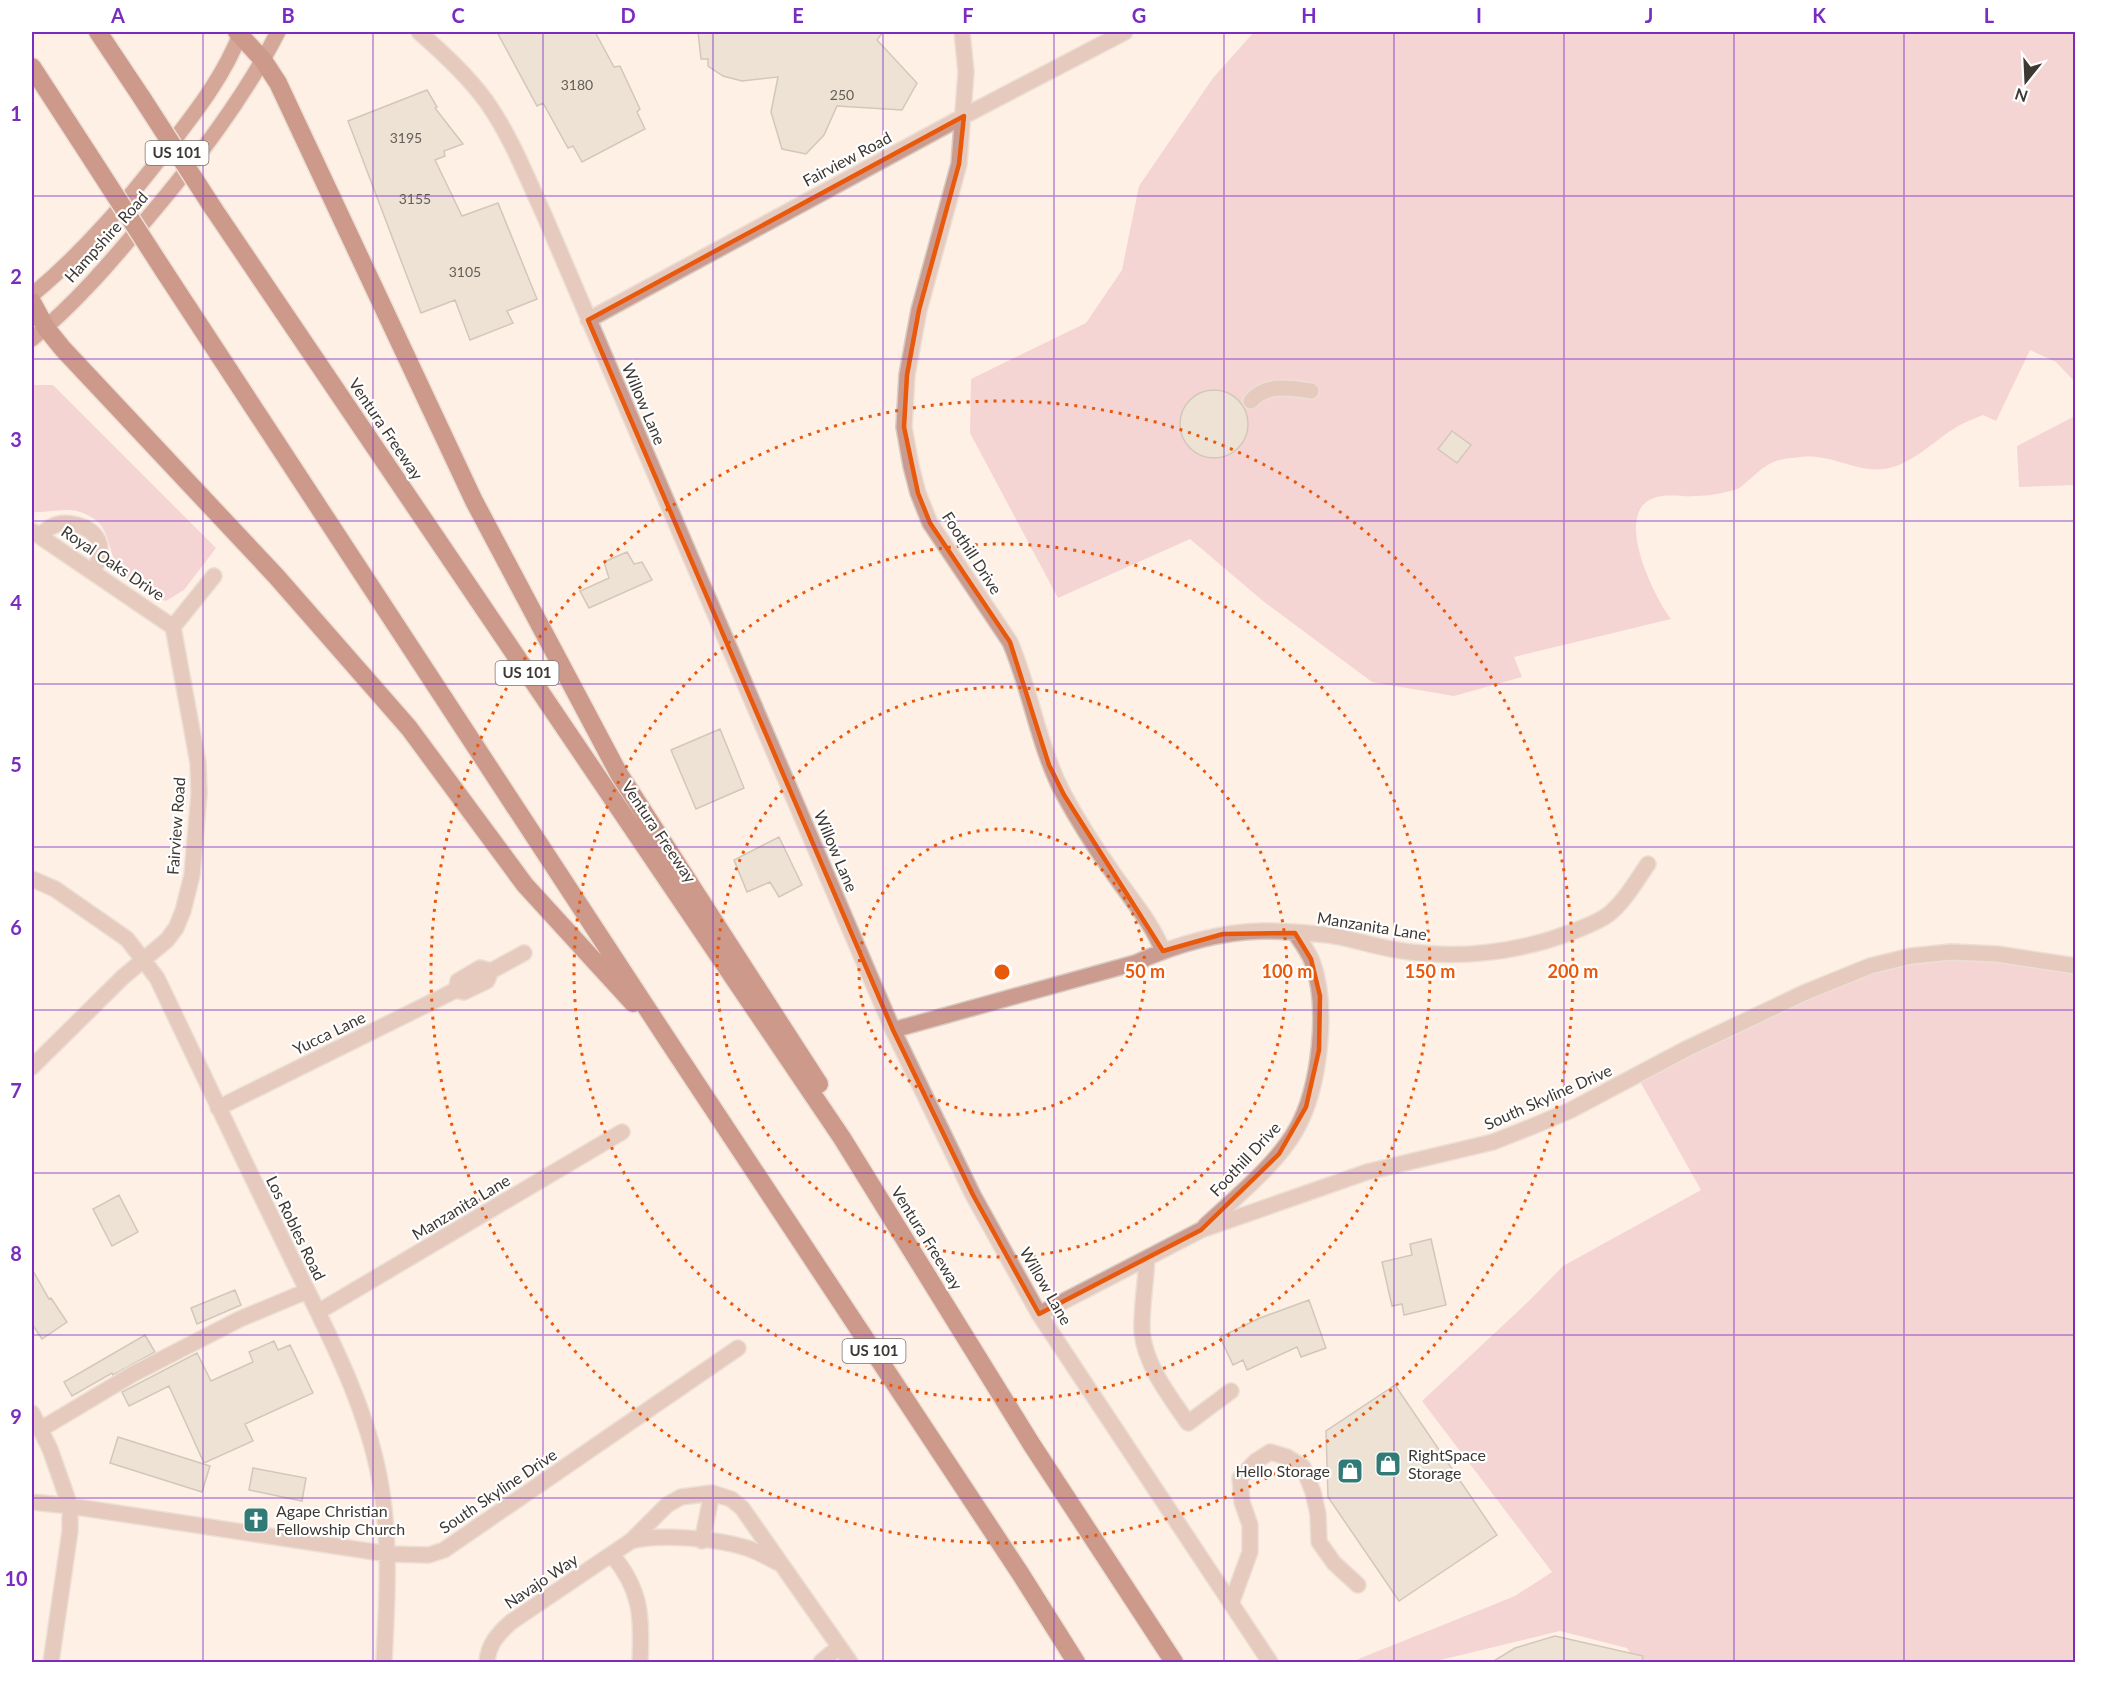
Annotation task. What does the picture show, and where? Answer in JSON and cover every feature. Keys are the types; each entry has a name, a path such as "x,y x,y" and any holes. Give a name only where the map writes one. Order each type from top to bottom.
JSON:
{"highway":[{"name":"Ventura Freeway","path":"98,32 213,208 842,1138 1032,1446 1174,1662"},
{"path":"239,33 263,60 280,88 474,501 620,774 816,1076 842,1138"},
{"name":"US 101","path":"32,67 669,1042 1014,1563 1076,1662"},
{"path":"32,302 39,334 63,349 276,576 409,728 525,885 669,1042"}],"main road":[{"name":"Hampshire Road","path":"39,334 120,251 164,200 244,92 278,32"},
{"name":"Hampshire Road","path":"32,295 80,252 147,176 207,97 227,63 239,33"}],"street":[{"name":"Willow Lane","path":"419,32 453,62 485,100 503,127 544,217 893,1030 973,1195 1039,1314 1270,1662"},
{"name":"Foothill Drive","path":"962,32 966,72 959,164 919,310 908,375 904,426 911,466 918,493 930,523 1010,642 1018,661 1049,765 1064,795 1110,869 1155,932 1162,951"},
{"name":"Fairview Road","path":"588,320 964,116 1125,32"},
{"path":"1251,401 1258,393 1272,388 1311,392"},
{"path":"35,533 51,526 64,524 87,528 98,540 100,552 93,572"},
{"name":"Royal Oaks Drive","path":"35,533 173,627"},
{"path":"173,627 214,576"},
{"name":"Fairview Road","path":"32,1067 123,977 167,940 176,928 185,902 193,863 199,794 198,763 173,627"},
{"name":"Manzanita Lane","path":"893,1030 1135,963 1162,951 1223,934 1264,931 1338,937 1410,952 1466,953 1525,946 1547,941 1608,915 1621,902 1648,864"},
{"name":"Los Robles Road","path":"32,879 55,889 127,939 157,978 318,1312 351,1386 369,1437 380,1481 388,1554 384,1662"},
{"name":"Foothill Drive","path":"1201,1230 1279,1154 1296,1130 1306,1107 1320,1050 1321,1020 1318,981 1311,959 1296,933"},
{"name":"South Skyline Drive","path":"1039,1314 1201,1230 1367,1172 1493,1142 1569,1111 1686,1049 1806,992 1870,966 1911,956 1951,952 1997,954 2076,966"},
{"name":"Yucca Lane","path":"218,1108 456,990 464,993 487,981 491,971 524,953"},
{"name":"Manzanita Lane","path":"318,1312 622,1132"},
{"path":"1147,1258 1142,1333 1148,1355 1170,1397 1188,1423 1231,1391"},
{"path":"41,1430 133,1374 240,1319 307,1291"},
{"name":"South Skyline Drive","path":"32,1502 388,1554 429,1555 444,1550 738,1348"},
{"path":"32,1413 63,1480 70,1506 70,1532 51,1662"},
{"path":"1231,1604 1250,1552 1250,1525 1242,1502 1240,1478 1256,1461 1270,1452 1287,1457 1303,1467 1313,1492 1318,1514 1320,1542 1334,1563 1358,1585"},
{"path":"702,1540 712,1493 731,1499 742,1508 850,1662"},
{"name":"Navajo Way","path":"487,1662 487,1655 496,1636 511,1622 631,1541 667,1505 692,1494 712,1493"},
{"name":"Navajo Way","path":"631,1541 645,1537 669,1536 702,1540 746,1548 781,1564"},
{"path":"612,1555 623,1568 640,1605 642,1623 640,1662"},
{"path":"821,1662 839,1647"}],"highlighted area":[{"path":"964,116 959,164 919,310 907,375 904,427 918,493 930,523 1010,642 1049,765 1064,795 1163,951 1223,934 1295,933 1311,959 1320,996 1319,1050 1306,1107 1279,1154 1201,1230 1039,1314 973,1195 893,1030 588,320"}],"shaded area":[{"path":"1254,32 2075,32 2075,382 2056,362 2030,350 1996,421 1983,415 1967,422 1914,457 1896,466 1875,470 1826,458 1786,459 1760,470 1735,490 1705,495 1669,495 1654,498 1642,506 1637,520 1636,537 1647,575 1671,619 1514,657 1522,677 1454,696 1372,682 1263,601 1190,539 1058,598 970,433 971,379 1086,323 1122,270 1139,186 1213,78"},
{"path":"32,385 53,385 216,548 184,590 166,601 136,586 118,567 100,524 87,515 72,510 32,512"},
{"path":"2075,416 2075,485 2019,487 2017,446"},
{"path":"1911,956 2075,966 2075,1662 1636,1662 1627,1648 1560,1631 1432,1662 1351,1662 1515,1596 1552,1572 1422,1401 1563,1266 1701,1190 1637,1076 1686,1049"}],"building":[{"path":"497,32 595,32 614,67 620,66 640,109 637,112 645,129 582,162 573,146 568,148 543,103 537,106"},
{"path":"698,32 883,32 877,40 917,83 902,110 837,106 824,135 806,154 782,149 771,112 778,77 742,81 723,76 708,66 708,59 701,59"},
{"path":"427,90 437,107 435,108 463,144 444,151 445,156 435,160 462,216 498,203 537,299 507,311 513,323 470,340 455,300 421,313 348,121"},
{"path":"1214,390 1227,393 1238,400 1245,411 1248,424 1245,437 1238,448 1227,455 1214,458 1201,455 1190,448 1183,437 1180,424 1183,411 1190,400 1201,393"},
{"path":"1452,431 1471,445 1457,463 1438,449"},
{"path":"627,552 634,564 642,562 652,580 589,608 580,591 609,578 604,562"},
{"path":"720,729 744,788 696,809 671,750"},
{"path":"779,837 802,885 779,897 770,882 747,892 734,860"},
{"path":"119,1195 138,1232 112,1246 93,1209"},
{"path":"1431,1239 1446,1305 1404,1315 1402,1304 1392,1306 1382,1262 1412,1255 1410,1244"},
{"path":"32,1269 49,1299 51,1298 67,1322 42,1339 32,1324"},
{"path":"235,1290 241,1305 197,1324 191,1308"},
{"path":"1309,1300 1326,1348 1301,1357 1297,1347 1247,1370 1243,1360 1233,1365 1220,1337 1260,1318"},
{"path":"145,1335 155,1352 72,1396 64,1382"},
{"path":"274,1341 278,1350 290,1345 313,1393 245,1424 253,1441 204,1463 169,1386 129,1406 122,1392 197,1353 211,1381 253,1362 249,1352"},
{"name":"RightSpace Storage","path":"1395,1385 1497,1535 1399,1601 1328,1497 1326,1431"},
{"path":"118,1437 210,1466 202,1492 110,1463"},
{"path":"253,1468 306,1478 302,1501 249,1490"},
{"path":"1555,1636 1643,1656 1642,1662 1492,1662 1515,1648"}],"place":[{"name":"RightSpace Storage","path":"1388,1464"},
{"name":"Hello Storage","path":"1350,1471"},
{"name":"Agape Christian Fellowship Church","path":"256,1520"}]}
